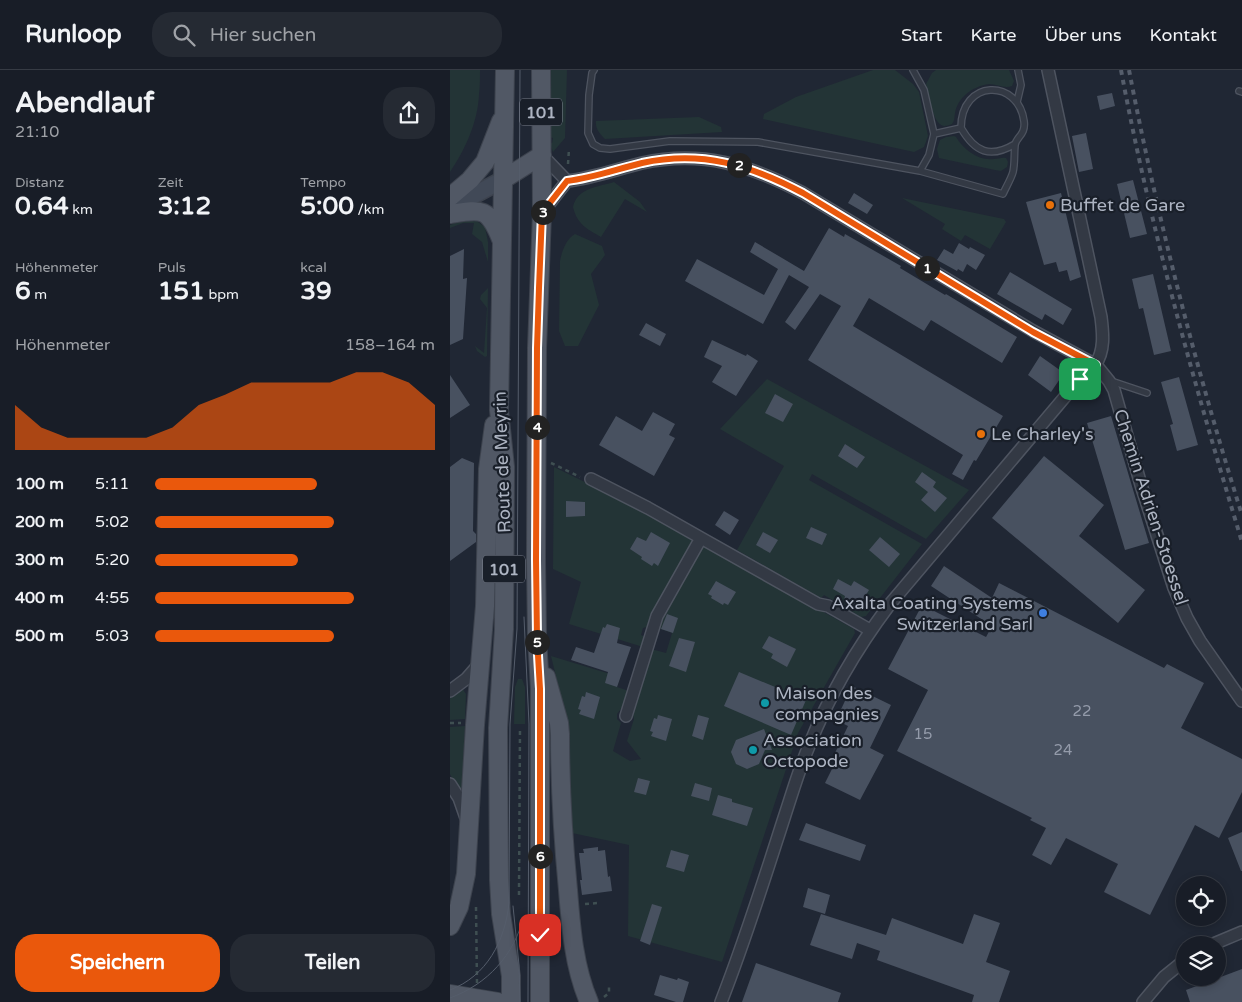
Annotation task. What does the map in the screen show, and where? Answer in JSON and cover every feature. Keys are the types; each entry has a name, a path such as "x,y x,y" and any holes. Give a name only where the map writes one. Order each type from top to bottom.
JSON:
{"main road":[{"name":"Route de Meyrin","path":"505,70 499,410 505,467 504,628 498,728 499,880 501,914 512,976 511,1002"},
{"name":"Route de Meyrin","path":"540,1002 540,689 536,560 537,348 542,213 541,70"},
{"path":"450,197 470,180 485,162 505,114"},
{"path":"450,208 504,179 542,154"},
{"path":"450,214 481,211 492,219 502,243"},
{"path":"450,926 459,907 464,890 470,828 475,725 485,606 488,469 493,430 499,410"},
{"path":"538,651 559,724 561,810 569,906 582,987 589,1002"},
{"path":"450,994 498,1002"}],"street":[{"path":"721,1002 741,950 808,747 825,708 843,674 870,630 890,604 1080,379 1096,365 1103,343 1100,317 1048,70"},
{"path":"542,154 567,181"},
{"path":"542,213 567,181 582,179 642,163 664,159 693,158 717,160 755,170 803,193 1033,332 1096,365"},
{"name":"Chemin Adrien-Stoessel","path":"1096,365 1114,390 1141,485 1174,588 1187,618 1200,641 1242,701"},
{"path":"591,479 648,508 818,604 828,606 870,630"},
{"path":"626,716 657,616 701,538"},
{"path":"450,691 466,679 480,663"},
{"path":"450,784 470,828"},
{"path":"1226,939 1242,932"},
{"path":"1143,1002 1164,977 1176,967"}],"lane":[{"path":"594,70 589,95 588,133 593,144 600,148 610,149 670,141 758,142 920,171 1004,194 1013,171 1015,144"},
{"path":"913,70 924,90 934,134 929,156 920,171"},
{"path":"1017,102 1021,85 1018,70"},
{"path":"983,91 1003,92 1017,102 1022,111 1023,132 1015,144 1006,150 989,153 973,144 960,128 965,104 972,97 983,91"},
{"path":"934,134 960,128"},
{"path":"1109,381 1147,393"}],"path":[{"path":"554,464 587,480 591,479"},
{"path":"518,895 520,728"},
{"path":"578,905 598,903"},
{"path":"469,906 482,906"},
{"path":"476,906 477,988"},
{"path":"609,987 610,993"}],"shaded area":[{"path":"450,70 480,70 480,85 473,125 466,145 450,172"},
{"path":"548,70 567,70 565,138 553,152 550,143 552,143 553,138 549,137"},
{"path":"873,70 895,70 913,84 919,92 928,136 924,147 914,152 763,119 764,114 796,97"},
{"path":"936,70 1009,70 1014,81 1012,86 1009,87 989,84 977,87 967,93 959,102 952,124 944,126 940,124 934,114 926,84 932,73"},
{"path":"699,117 721,127 722,132 605,139 596,126 596,121"},
{"path":"954,136 972,154 988,159 1006,158 1008,162 1007,167 1001,171 939,158 937,149 940,140"},
{"path":"614,182 640,202 647,212 625,199 601,237 580,222 573,207 575,201 584,192"},
{"path":"902,198 1004,219 1006,222 990,249 965,235 961,241 942,229 945,224"},
{"path":"466,219 474,219 485,227 488,242 488,262 482,242 472,234 474,223 463,223 450,228 450,225"},
{"path":"575,234 602,246 605,255 591,274 599,305 578,346 565,346 559,331 560,261 563,249"},
{"path":"488,288 487,356 485,357 477,351 475,346 484,353 487,308 480,299 481,295"},
{"path":"767,379 969,490 926,539 812,474 809,480 922,544 866,616 861,617 824,595 821,598 737,550 784,466 720,429"},
{"path":"554,467 644,511 691,537 692,544 647,627 643,628 641,635 645,637 643,647 569,624 581,582 553,569"},
{"path":"707,547 854,629 855,633 798,733 722,962 628,936 629,845 572,833 569,737 551,656 620,677 617,687 626,690 628,693 624,705 617,714 617,719 621,723 613,751 630,761 641,759 627,741 634,719 632,710 651,649 666,653 672,633 658,628 700,548"},
{"path":"518,679 522,679 525,687 525,724 514,724 515,687"},
{"path":"462,688 466,694 465,719 450,720 450,698"},
{"path":"465,726 462,788 459,792 450,774 450,727"}],"building":[{"path":"1112,93 1115,106 1100,110 1097,96"},
{"path":"1086,133 1093,169 1079,172 1072,136"},
{"path":"1133,180 1147,234 1130,238 1117,184"},
{"path":"854,193 873,205 867,214 848,203"},
{"path":"1061,193 1081,277 1070,281 1067,270 1059,272 1056,262 1044,265 1026,202"},
{"path":"829,228 844,237 845,234 901,266 900,268 1017,337 1002,363 931,320 924,331 869,298 853,326 1003,416 963,480 952,474 963,455 808,360 841,306 820,294 795,330 785,322 809,287 789,275 763,324 685,281 697,259 764,295 778,269 750,252 755,242 804,271"},
{"path":"959,243 985,255 976,270 967,264 963,272 958,269 957,271 937,260 944,249 953,254"},
{"path":"464,249 463,279 467,278 463,339 450,345 450,256"},
{"path":"1010,272 1072,309 1063,325 1045,314 1042,320 997,294"},
{"path":"1153,274 1171,351 1154,355 1143,308 1139,309 1132,279"},
{"path":"646,323 666,334 660,346 639,335"},
{"path":"712,340 746,356 747,354 758,361 736,396 712,382 722,366 704,357"},
{"path":"1040,356 1064,373 1051,392 1028,375"},
{"path":"450,375 470,405 450,418"},
{"path":"1179,377 1198,445 1177,451 1170,425 1173,424 1161,382"},
{"path":"775,394 793,404 783,422 765,413"},
{"path":"653,412 675,424 669,435 675,438 654,476 599,445 616,416 642,431"},
{"path":"1111,416 1149,543 1125,550 1087,423"},
{"path":"845,444 865,457 857,468 838,456"},
{"path":"1044,456 1104,505 1079,536 1145,590 1118,623 992,518"},
{"path":"462,458 474,463 473,531 476,534 476,542 450,561 450,467"},
{"path":"922,472 936,482 933,487 947,498 935,512 921,500 928,492 915,482"},
{"path":"566,501 585,502 585,516 566,517"},
{"path":"724,511 739,520 730,535 715,525"},
{"path":"811,527 827,534 822,545 806,538"},
{"path":"651,532 670,543 658,566 654,563 652,566 630,549 637,537 646,541"},
{"path":"763,532 778,540 770,553 756,545"},
{"path":"880,537 900,554 889,567 869,550"},
{"path":"944,566 992,598 999,583 1164,668 1167,664 1204,683 1181,728 1242,759 1242,792 1219,838 1195,825 1150,915 1104,892 1118,864 1066,838 1051,865 1032,855 1046,828 1030,820 1032,818 897,751 928,690 888,669 922,605 986,637 992,626 931,586"},
{"path":"838,579 851,586 854,581 869,590 858,608 844,600 845,596 833,589"},
{"path":"716,581 736,592 728,605 724,603 723,605 708,594"},
{"path":"667,614 678,618 673,633 661,629"},
{"path":"607,624 620,628 617,643 631,647 617,687 605,683 608,672 571,660 576,647 594,653 603,627 605,628"},
{"path":"769,636 796,649 787,667 771,658 773,654 762,648"},
{"path":"679,638 695,642 686,672 669,666"},
{"name":"Maison des compagnies","path":"739,672 806,700 791,735 724,706"},
{"path":"852,686 891,705 870,748 884,755 860,800 825,783 839,755 835,753 848,726 836,720"},
{"path":"586,692 600,697 594,719 579,714 581,710 578,709 582,696 585,697"},
{"path":"658,715 672,719 666,741 651,736 653,732 650,731 654,718 657,719"},
{"path":"698,715 709,718 703,740 692,736"},
{"path":"764,729 772,750 765,750 759,764 747,769 736,764 731,752 736,740"},
{"path":"638,778 650,781 646,795 634,792"},
{"path":"695,783 712,788 709,801 691,796"},
{"path":"718,795 732,799 732,802 753,808 747,826 712,815"},
{"path":"806,823 866,845 860,861 799,840"},
{"path":"1242,832 1242,871 1241,871 1228,838"},
{"path":"598,847 598,851 605,850 608,877 610,876 612,891 582,895 579,853 584,853 583,849"},
{"path":"671,850 689,855 684,872 666,867"},
{"path":"808,888 830,895 825,914 803,907"},
{"path":"652,904 662,907 650,945 640,941"},
{"path":"821,914 886,935 892,918 963,944 974,914 1000,923 986,962 1010,971 999,1002 972,1002 974,995 877,960 880,951 857,943 852,959 810,945"},
{"path":"756,963 841,993 838,1002 742,1002"},
{"path":"1242,969 1242,1002 1190,1002 1186,990 1197,986 1226,986 1226,975"},
{"path":"660,975 689,982 683,1002 676,1002 654,995"}],"tram line":[{"path":"450,990 474,976 492,955 503,931 509,903 510,724 517,629 520,70"},
{"path":"524,617 529,724 528,1002"},
{"path":"513,906 519,965 520,1002"},
{"path":"450,998 476,985 498,966 514,943 524,916"}],"railway":[{"path":"1121,70 1146,189 1175,308 1242,542"},
{"path":"1129,70 1152,182 1179,294 1209,405 1242,515"}],"place":[{"name":"Buffet de Gare","path":"1050,205"},
{"name":"Le Charley's","path":"981,434"},
{"name":"Axalta Coating Systems Switzerland Sarl","path":"1043,613"},
{"name":"Maison des compagnies","path":"765,703"},
{"name":"Association Octopode","path":"753,750"}],"route":[{"path":"540,935 540,689 536,560 539,288 542,213 567,181 664,159 693,158 717,160 755,170 803,193 1033,332 1096,365 1080,379"}]}
